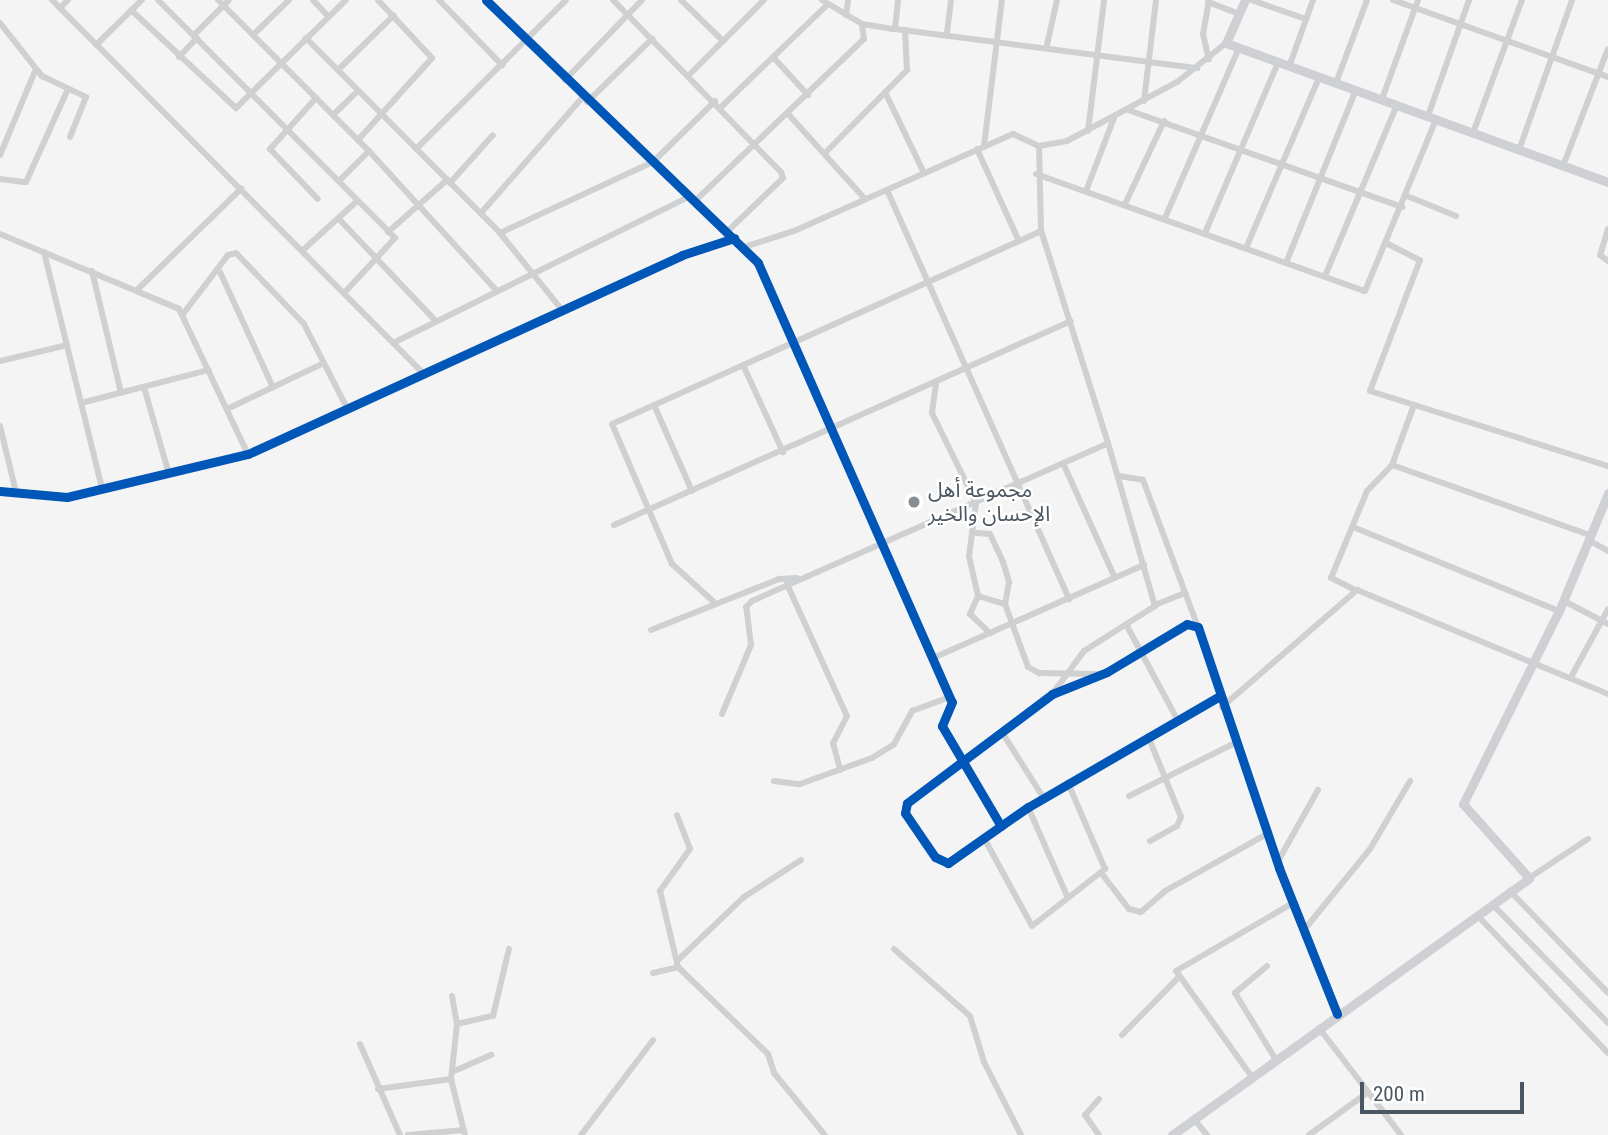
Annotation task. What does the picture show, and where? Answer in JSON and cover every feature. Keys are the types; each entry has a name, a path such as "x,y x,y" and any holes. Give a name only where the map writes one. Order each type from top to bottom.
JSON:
{"street":[{"path":"52,0 425,375"},
{"path":"60,8 68,0"},
{"path":"96,45 142,0"},
{"path":"158,0 339,181 396,242 344,293"},
{"path":"253,35 289,0"},
{"path":"313,0 328,16"},
{"path":"131,10 230,107 252,94 346,0"},
{"path":"358,140 432,58 378,0"},
{"path":"439,0 502,65"},
{"path":"486,0 565,80 728,231 744,247 765,277 950,697 952,709 942,726 1001,826"},
{"path":"493,7 500,0"},
{"path":"416,149 566,0"},
{"path":"613,0 756,142 783,178 728,231"},
{"path":"565,80 642,0"},
{"path":"681,0 723,41"},
{"path":"689,75 764,0"},
{"path":"846,15 848,0"},
{"path":"895,29 898,0"},
{"path":"947,33 951,0"},
{"path":"1002,0 980,148 1018,241"},
{"path":"1047,45 1057,0"},
{"path":"1088,131 1104,0"},
{"path":"1144,101 1156,0"},
{"path":"744,247 1018,134 1039,146 1088,131 1144,101 1209,59 1226,43 1245,0"},
{"path":"1251,0 1306,19"},
{"path":"1289,67 1313,0"},
{"path":"1336,83 1367,0"},
{"path":"1393,0 1551,59 1608,77"},
{"path":"1382,99 1418,0"},
{"path":"1036,174 1368,290 1407,196 1469,0"},
{"path":"1473,133 1522,0"},
{"path":"1519,150 1572,0"},
{"path":"1209,59 1203,34 1208,1 1239,14"},
{"path":"179,57 223,2 358,140 496,290"},
{"path":"721,107 825,2 862,24 1047,45 1197,68"},
{"path":"338,70 394,15"},
{"path":"0,23 36,69 87,98 70,137"},
{"path":"393,343 534,271 693,199 789,116 864,38 862,24"},
{"path":"825,153 911,63 905,30"},
{"path":"306,38 500,233 534,271 562,311"},
{"path":"481,213 585,99 652,39"},
{"path":"1226,43 1608,182"},
{"path":"1165,218 1239,48"},
{"path":"1563,166 1608,49"},
{"path":"773,57 808,95"},
{"path":"1205,233 1278,63"},
{"path":"0,155 36,69"},
{"path":"1246,248 1319,78"},
{"path":"0,179 26,183 68,89"},
{"path":"1286,263 1356,90"},
{"path":"333,115 358,91"},
{"path":"885,92 924,173"},
{"path":"316,98 286,128 271,149 318,199"},
{"path":"500,233 653,162 715,101"},
{"path":"1325,276 1397,105"},
{"path":"1128,110 1402,207"},
{"path":"789,116 865,199"},
{"path":"1086,191 1114,117"},
{"path":"1125,204 1164,121"},
{"path":"388,232 448,181 493,135"},
{"path":"1039,146 1036,174 1041,231 1119,476 1155,605"},
{"path":"339,181 369,152"},
{"path":"138,289 241,188"},
{"path":"887,190 1069,599"},
{"path":"1407,196 1456,216"},
{"path":"303,250 357,201"},
{"path":"339,219 435,320"},
{"path":"1608,229 1600,255 1608,261"},
{"path":"715,603 677,573 647,511 612,425 1041,231"},
{"path":"0,234 138,289 183,314 248,454"},
{"path":"0,491 67,497 248,454 562,311 734,238"},
{"path":"1388,244 1420,260 1368,388 1413,405 1608,466"},
{"path":"44,252 102,489"},
{"path":"183,314 219,271 228,255 236,253 299,317 348,410"},
{"path":"92,271 121,393"},
{"path":"219,271 273,387"},
{"path":"614,525 832,431 1071,321"},
{"path":"0,361 66,345"},
{"path":"227,409 324,363"},
{"path":"743,365 783,452"},
{"path":"81,403 209,370"},
{"path":"936,384 932,413 976,503 977,533 969,556 978,596 970,614 990,634"},
{"path":"145,387 169,474"},
{"path":"654,405 692,491"},
{"path":"1413,405 1392,465 1379,472 1331,580 1535,660 1607,692"},
{"path":"0,426 16,492"},
{"path":"651,629 715,603 797,578 882,545 1108,443"},
{"path":"1063,463 1115,578"},
{"path":"1392,465 1591,539 1608,551"},
{"path":"1119,476 1143,480 1198,627 1218,697 1277,863 1338,1014"},
{"path":"1528,878 1462,808 1564,601 1608,493"},
{"path":"1353,527 1559,611"},
{"path":"977,533 990,534 1003,562 1009,582 1005,604 1009,625 1028,667 1101,674"},
{"path":"933,659 1144,565"},
{"path":"722,714 751,645 746,607 797,578"},
{"path":"786,584 847,716 833,743 840,770"},
{"path":"1222,707 1355,590"},
{"path":"1185,593 1155,605 1127,626 1084,651 1052,694 1003,734 907,803 905,813 945,863 1043,797 1218,697"},
{"path":"978,596 1005,604"},
{"path":"1564,601 1605,622"},
{"path":"1571,677 1605,622 1608,609"},
{"path":"1052,694 1101,674 1187,624 1198,627"},
{"path":"1127,626 1177,719"},
{"path":"774,781 800,784 884,752 912,711 950,697"},
{"path":"1003,734 1043,797"},
{"path":"1148,736 1181,822 1150,841"},
{"path":"1129,796 1235,743"},
{"path":"1304,930 1370,849 1410,781"},
{"path":"984,838 1027,926 1102,874 1104,864 1068,783"},
{"path":"1277,863 1318,790"},
{"path":"1028,807 1068,898"},
{"path":"677,815 690,849 660,891 678,963 768,1054 774,1073 825,1135"},
{"path":"1102,874 1129,909 1141,912 1165,891 1267,834"},
{"path":"1172,1135 1528,878 1588,839"},
{"path":"653,973 678,963 744,897 801,860"},
{"path":"1510,891 1608,993"},
{"path":"1252,1077 1179,977 1178,968 1293,903"},
{"path":"1492,904 1608,1023"},
{"path":"1477,915 1608,1053"},
{"path":"457,1024 491,1018 508,976 509,949"},
{"path":"894,949 970,1016 984,1062 1021,1135"},
{"path":"1267,966 1235,993 1276,1060"},
{"path":"1122,1035 1179,977"},
{"path":"408,1135 465,1132 452,1075 457,1024 452,996"},
{"path":"1320,1028 1398,1134"},
{"path":"581,1135 653,1040"},
{"path":"360,1044 400,1135"},
{"path":"378,1088 452,1075 491,1055"},
{"path":"1309,1135 1367,1093"},
{"path":"1098,1099 1086,1115 1099,1135"},
{"path":"1194,1119 1207,1135"}],"cycle path":[{"path":"486,0 758,263 952,702 942,726 1001,826"},
{"path":"0,491 67,497 248,454 682,255 734,238"},
{"path":"1218,697 1028,807 948,863 935,857 905,813 907,803 1052,694 1107,672 1187,624 1198,627 1279,868 1337,1014"}],"place":[{"name":"مجموعة أهل الإحسان والخير","path":"914,502"}]}
